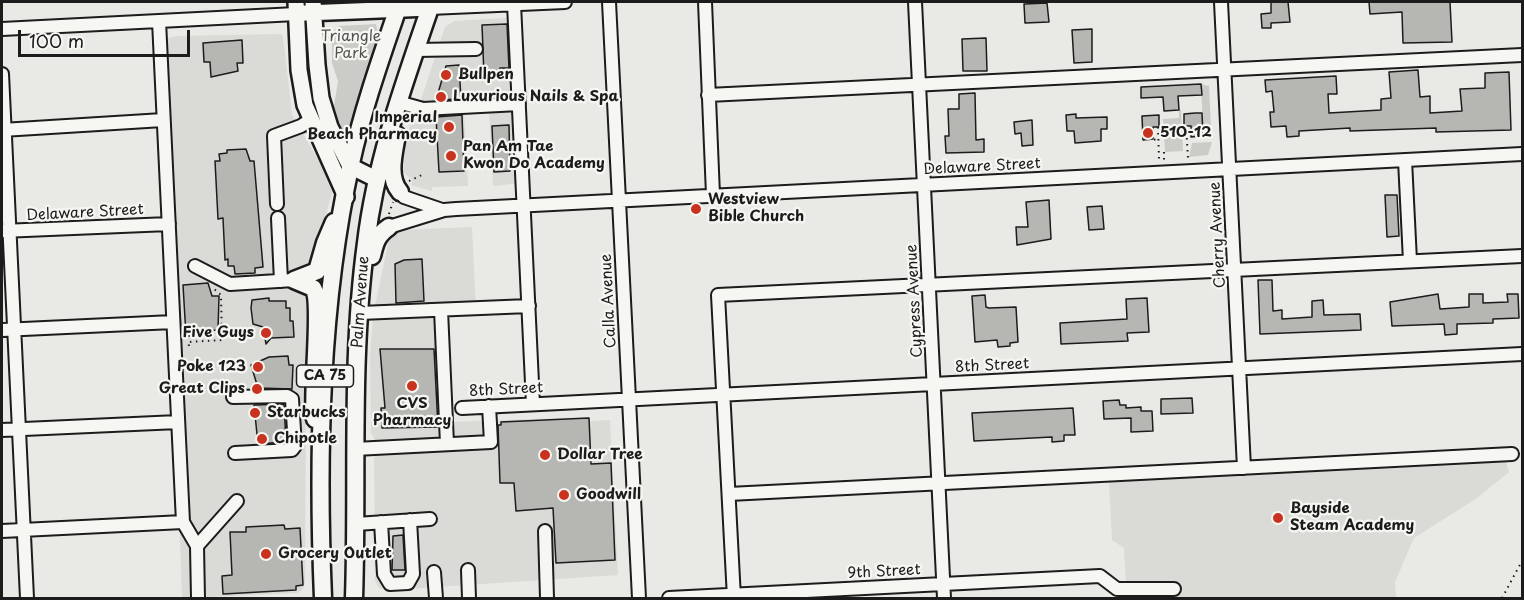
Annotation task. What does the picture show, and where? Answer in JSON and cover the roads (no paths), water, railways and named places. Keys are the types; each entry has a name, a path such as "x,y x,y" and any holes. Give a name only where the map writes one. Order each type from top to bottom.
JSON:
{"highway":[{"name":"CA 75","path":"350,166 364,110 399,5"},
{"name":"CA 75","path":"376,179 396,107 431,5"},
{"path":"396,107 397,130 392,172 394,185 401,191"},
{"name":"Palm Avenue","path":"322,598 320,459 327,346 341,214 350,166"},
{"name":"Palm Avenue","path":"354,598 355,378 361,291 376,179"},
{"path":"288,281 317,272 332,224 341,214"},
{"path":"361,291 375,240 388,224"},
{"path":"288,281 314,288 319,300 312,403 320,459"}],"main road":[{"path":"346,197 310,120 299,70 296,8 431,5"},
{"path":"313,7 321,99 330,127 350,166 376,179"}],"street":[{"path":"431,5 565,2"},
{"name":"Calla Avenue","path":"609,2 639,598"},
{"path":"705,2 713,195"},
{"name":"Cypress Avenue","path":"915,2 944,598"},
{"name":"Cherry Avenue","path":"1221,2 1244,468"},
{"path":"514,4 533,404"},
{"path":"2,29 159,21 296,8"},
{"path":"159,21 183,522 197,546 198,598"},
{"path":"415,50 476,49"},
{"path":"708,95 1522,55"},
{"path":"2,74 8,330 19,430 27,598"},
{"path":"396,107 423,109 519,104"},
{"path":"3,130 164,120"},
{"path":"277,204 274,136 301,126 310,120"},
{"name":"Delaware Street","path":"388,224 444,210 1522,154"},
{"path":"1405,160 1410,261"},
{"name":"Delaware Street","path":"401,191 404,196 444,210"},
{"path":"195,266 230,284 288,281 278,218"},
{"name":"Delaware Street","path":"5,231 169,224"},
{"path":"734,597 718,295 1522,256"},
{"path":"360,313 529,306"},
{"path":"441,310 447,444"},
{"path":"8,330 173,322"},
{"name":"8th Street","path":"462,408 1522,354"},
{"path":"233,397 287,396 292,399 295,447 292,450 235,453"},
{"path":"355,448 491,442 489,406"},
{"path":"2,430 178,422"},
{"path":"729,494 1512,454"},
{"path":"197,546 237,501"},
{"path":"356,524 430,519"},
{"path":"381,522 384,574 390,584 408,583 413,574 410,520"},
{"path":"2,531 183,522"},
{"path":"545,531 547,598"},
{"path":"468,570 469,598"},
{"path":"434,572 436,598"},
{"name":"9th Street","path":"669,598 734,597 1100,576 1118,589 1174,589"}],"place":[{"name":"Bullpen","path":"446,75"},
{"name":"Luxurious Nails & Spa","path":"441,97"},
{"name":"Imperial Beach Pharmacy","path":"449,127"},
{"name":"510-12","path":"1148,133"},
{"name":"Pan Am Tae Kwon Do Academy","path":"451,156"},
{"name":"Westview Bible Church","path":"696,209"},
{"name":"Five Guys","path":"266,333"},
{"name":"Poke 123","path":"258,367"},
{"name":"CVS Pharmacy","path":"412,386"},
{"name":"Great Clips","path":"257,389"},
{"name":"Starbucks","path":"255,413"},
{"name":"Chipotle","path":"262,439"},
{"name":"Dollar Tree","path":"545,455"},
{"name":"Goodwill","path":"564,495"},
{"name":"Bayside Steam Academy","path":"1278,518"},
{"name":"Grocery Outlet","path":"266,554"}],"park label":[{"name":"Triangle Park","path":"351,46"}]}
